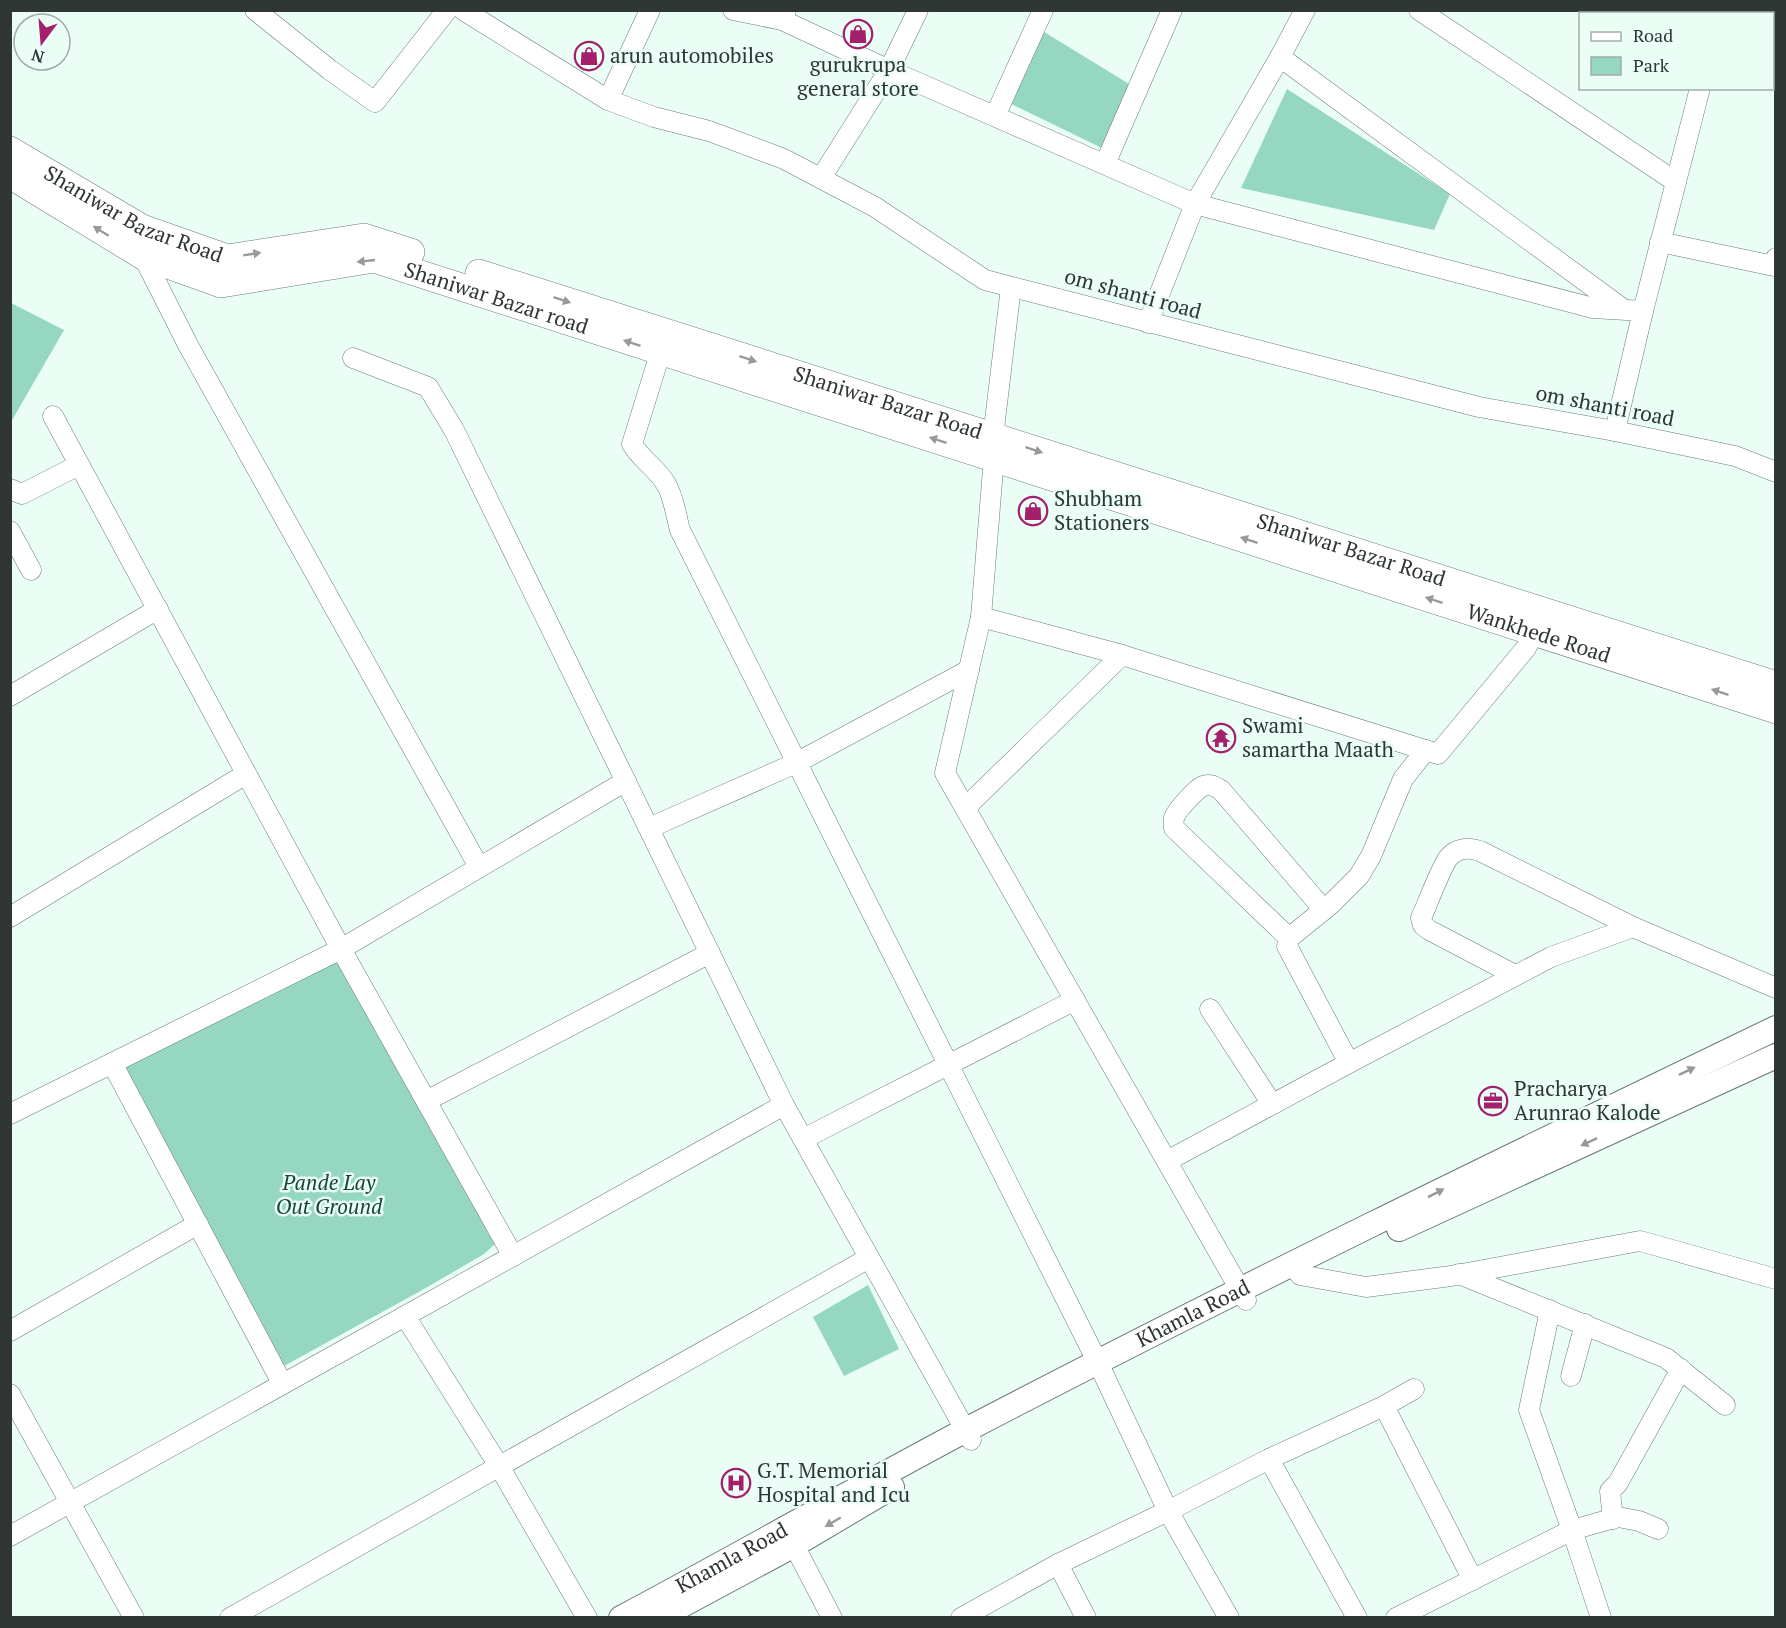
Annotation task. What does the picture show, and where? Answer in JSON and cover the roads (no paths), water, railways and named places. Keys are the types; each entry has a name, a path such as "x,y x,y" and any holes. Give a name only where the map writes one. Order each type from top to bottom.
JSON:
{"main road":[{"name":"Shaniwar Bazar Road","path":"10,150 142,228 227,258 364,237 664,343"},
{"name":"Shaniwar Bazar road","path":"10,175 143,256 221,284 374,259 664,343 993,447"},
{"name":"Shaniwar Bazar Road","path":"993,447 1776,685"},
{"name":"Wankhede Road","path":"993,447 1534,632 1776,710"}],"street":[{"path":"255,10 330,70 375,102 447,10"},
{"name":"om shanti road","path":"463,10 608,100 654,117 709,131 784,159 821,178 875,207 985,280 1479,407 1615,430 1735,456 1776,472"},
{"path":"608,100 650,10"},
{"path":"733,10 784,15 889,70 1195,204 1593,308 1643,310"},
{"path":"821,178 889,70 918,10"},
{"path":"995,116 1043,10"},
{"path":"1105,164 1172,10"},
{"path":"1148,323 1195,204 1305,10"},
{"path":"1419,10 1676,182"},
{"path":"1280,57 1623,309"},
{"path":"1615,430 1699,90"},
{"path":"1660,242 1775,263"},
{"path":"143,256 194,355 479,867"},
{"path":"1011,287 993,447 981,617 945,773 1243,1295"},
{"path":"664,343 632,444 640,458 652,465 668,486 680,530 1100,1366 1168,1511 1229,1617"},
{"path":"353,358 428,387 454,430 784,1105 969,1436"},
{"path":"53,416 341,949 513,1256"},
{"path":"14,495 79,465"},
{"path":"10,531 31,570"},
{"path":"10,696 158,609"},
{"path":"981,617 1122,655 1438,754 1526,648 1534,632"},
{"path":"965,808 1122,655"},
{"path":"649,828 796,763 969,670"},
{"path":"1288,942 1359,876 1371,856 1403,779 1426,750"},
{"path":"10,917 246,774"},
{"path":"10,1114 341,949 626,781"},
{"path":"1324,910 1221,790 1212,785 1204,785 1177,811 1173,820 1174,828 1288,942 1349,1063"},
{"path":"1168,832 1271,932 1288,942"},
{"path":"1515,975 1423,925 1421,918 1448,857 1461,849 1472,848 1480,851 1633,927 1776,988"},
{"path":"1167,1161 1515,975 1551,957 1633,927"},
{"path":"426,1101 710,953"},
{"path":"803,1139 1075,1000"},
{"path":"1210,1009 1272,1104"},
{"name":"Khamla Road","path":"621,1617 1100,1366 1525,1149 1776,1028"},
{"name":"Khamla Road","path":"1243,1295 1300,1275 1776,1056"},
{"path":"112,1063 282,1383"},
{"path":"10,1536 784,1105"},
{"path":"10,1330 198,1224"},
{"path":"1300,1275 1366,1287 1459,1274 1640,1241 1776,1279"},
{"path":"230,1617 869,1258"},
{"path":"1459,1274 1666,1358 1725,1405"},
{"path":"1550,1310 1529,1410 1601,1617"},
{"path":"405,1316 499,1466 587,1617"},
{"path":"1571,1376 1585,1324"},
{"path":"1613,1519 1610,1491 1618,1483 1681,1369"},
{"path":"961,1617 1058,1564 1269,1459 1384,1406 1414,1389"},
{"path":"10,1394 134,1617"},
{"path":"1384,1406 1473,1580"},
{"name":"Khamla Road","path":"658,1617 794,1545 969,1436"},
{"path":"1269,1459 1357,1617"},
{"path":"1396,1617 1572,1530 1618,1517 1639,1521 1658,1529"},
{"path":"794,1545 832,1617"},
{"path":"1058,1564 1086,1617"}],"place":[{"name":"gurukrupa general store","path":"858,34"},
{"name":"arun automobiles","path":"589,56"},
{"name":"Shubham Stationers","path":"1033,511"},
{"name":"Swami samartha Maath","path":"1221,738"},
{"name":"Pracharya Arunrao Kalode","path":"1493,1101"},
{"name":"G.T. Memorial Hospital and Icu","path":"736,1483"}],"park label":[{"name":"Pande Lay Out Ground","path":"329,1195"}]}
